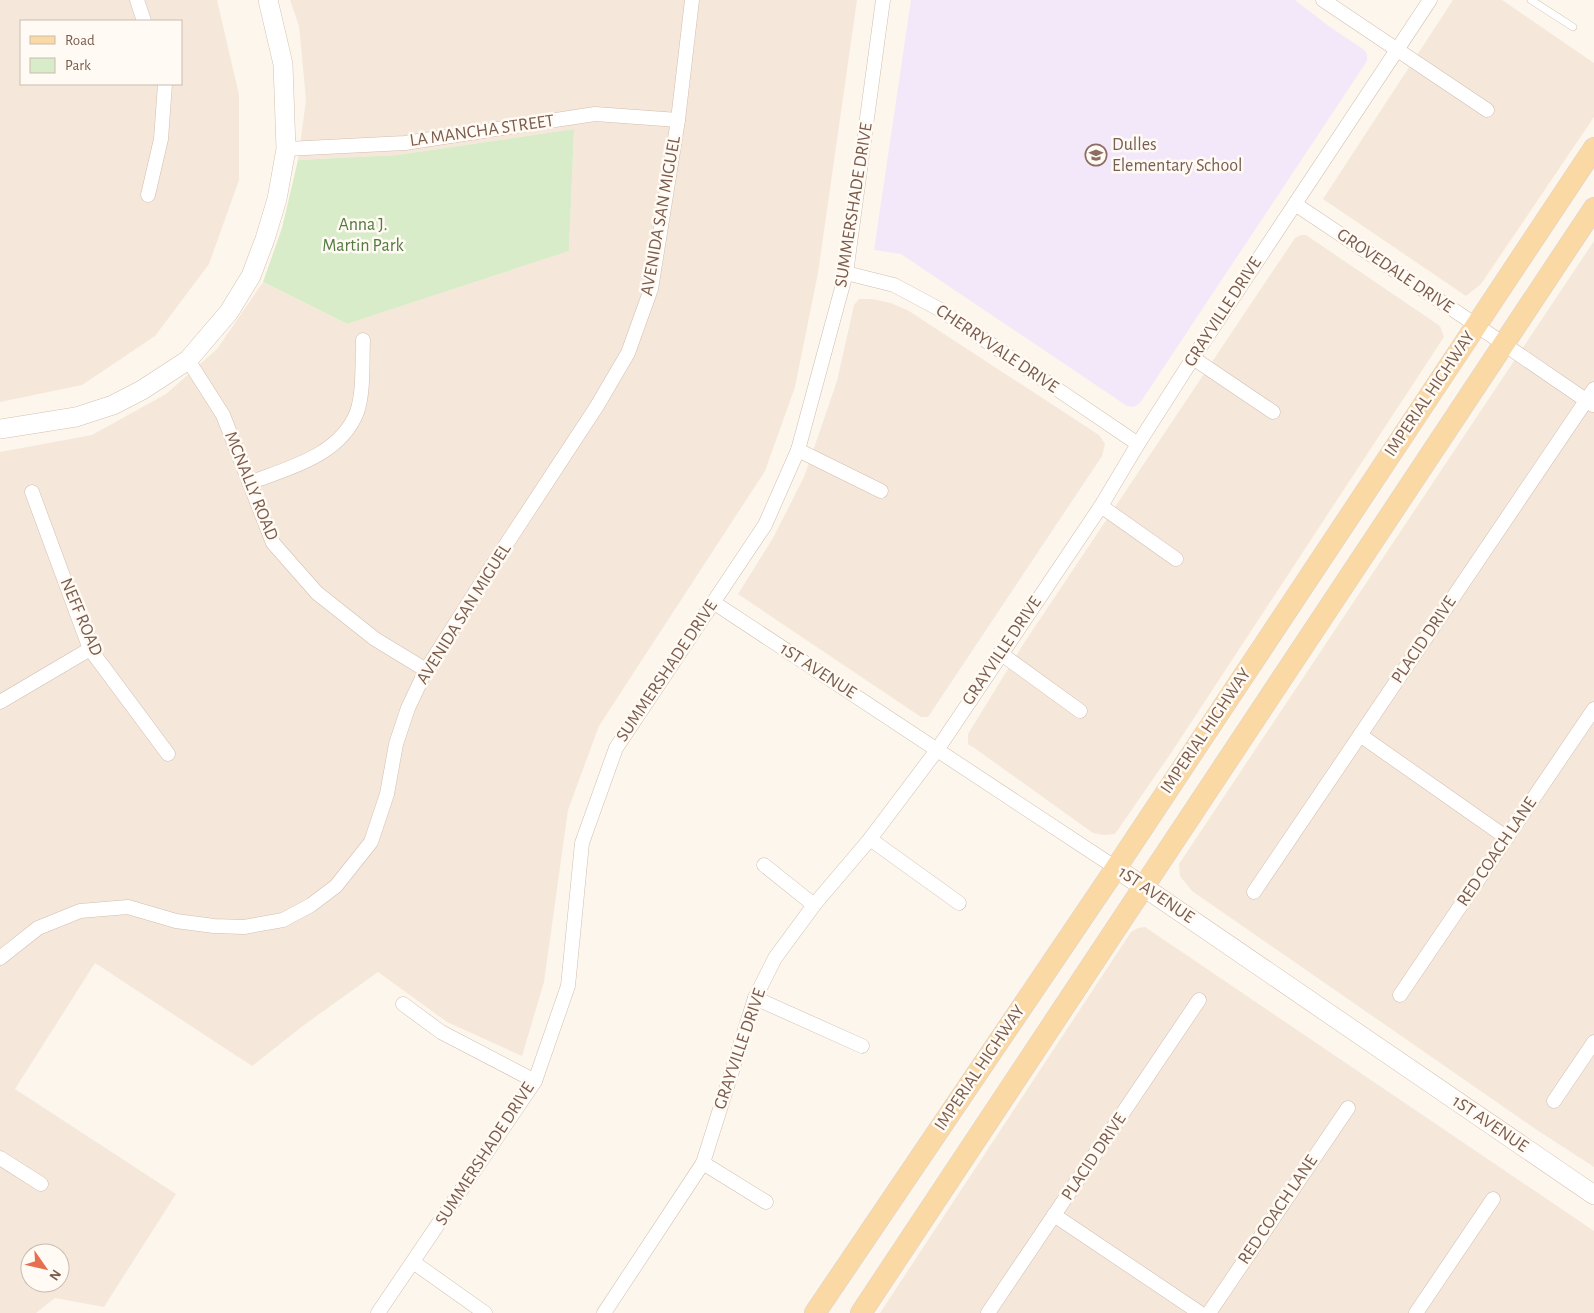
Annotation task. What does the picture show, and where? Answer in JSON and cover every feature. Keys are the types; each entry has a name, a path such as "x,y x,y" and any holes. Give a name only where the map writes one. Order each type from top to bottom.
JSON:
{"main road":[{"name":"IMPERIAL HIGHWAY","path":"816,1313 1116,868 1594,148"},
{"name":"IMPERIAL HIGHWAY","path":"861,1313 1594,208"}],"street":[{"path":"137,0 144,20"},
{"path":"0,429 96,412 142,390 188,360 229,312 251,276 266,239 277,199 286,149 283,64 268,0"},
{"name":"AVENIDA SAN MIGUEL","path":"0,958 38,928 80,911 128,907 176,921 214,926 244,927 283,920 311,905 336,886 371,842 387,794 396,744 408,708 426,670 597,406 628,353 651,289 678,120 692,0"},
{"name":"SUMMERSHADE DRIVE","path":"378,1313 535,1081 568,986 582,843 616,748 766,526 798,450 846,273 883,0"},
{"path":"1322,0 1487,110"},
{"name":"GRAYVILLE DRIVE","path":"604,1313 703,1163 755,998 775,958 814,905 870,839 937,750 1000,653 1101,506 1193,358 1430,0"},
{"path":"148,195 161,139 165,85"},
{"name":"LA MANCHA STREET","path":"286,149 406,143 594,114 678,120"},
{"name":"GROVEDALE DRIVE","path":"1295,204 1504,345 1591,399"},
{"name":"CHERRYVALE DRIVE","path":"846,273 894,285 940,309 1138,444"},
{"path":"249,484 316,457 345,434 357,412 361,388 364,340"},
{"path":"1193,358 1273,412"},
{"name":"MCNALLY ROAD","path":"188,360 223,415 273,543 317,593 375,639 426,670"},
{"name":"PLACID DRIVE","path":"1254,892 1591,399"},
{"path":"798,450 881,491"},
{"name":"NEFF ROAD","path":"32,492 90,649 168,754"},
{"path":"1101,506 1176,559"},
{"name":"1ST AVENUE","path":"713,602 1116,868 1594,1195"},
{"path":"0,702 90,649"},
{"path":"1000,653 1080,711"},
{"name":"RED COACH LANE","path":"1400,995 1594,708"},
{"path":"1360,735 1507,838"},
{"path":"870,839 959,903"},
{"path":"764,866 814,905"},
{"path":"755,998 862,1046"},
{"name":"PLACID DRIVE","path":"988,1313 1199,1000"},
{"path":"403,1004 441,1032 535,1081"},
{"path":"1554,1101 1594,1042"},
{"name":"RED COACH LANE","path":"1209,1313 1348,1108"},
{"path":"0,1158 41,1184"},
{"path":"703,1163 766,1202"},
{"path":"1416,1313 1493,1199"},
{"path":"1054,1215 1200,1313"},
{"path":"414,1262 485,1313"}],"lane":[{"path":"1531,0 1573,27"}],"shaded area":[{"path":"0,0 217,0 239,95 239,180 209,264 155,336 82,385 0,402"},
{"path":"290,0 857,0 818,273 795,387 765,471 599,726 568,810 544,982 522,1056 447,1022 378,972 304,1025 252,1066 95,963 15,1089 176,1194 104,1307 55,1298 36,1313 0,1313 0,452 92,435 166,394 217,349 263,282 347,324 569,251 574,129 397,155 298,160 306,100 299,26"},
{"name":"Dulles Elementary School","path":"911,0 1295,0 1363,49 1367,54 1367,61 1140,403 1134,407 1127,406 901,254 874,250"},
{"path":"1453,0 1502,0 1594,63 1594,117 1481,284 1466,296 1323,199"},
{"path":"1306,235 1440,326 1444,337 1171,753 1115,834 1093,833 968,744 968,734 1024,643 1295,238"},
{"path":"1594,241 1594,1167 1537,1130 1192,891 1180,876 1179,864"},
{"path":"859,299 872,299 891,303 909,311 1099,435 1105,444 1102,456 928,717 921,717 738,594 773,538 804,477 837,381 854,305"},
{"path":"1145,927 1594,1231 1594,1313 880,1313 1131,932"}],"green space":[{"name":"Anna J. Martin Park","path":"574,129 569,251 347,324 263,282 282,228 298,160 397,155"}],"place":[{"name":"Dulles Elementary School","path":"1096,155"}]}
